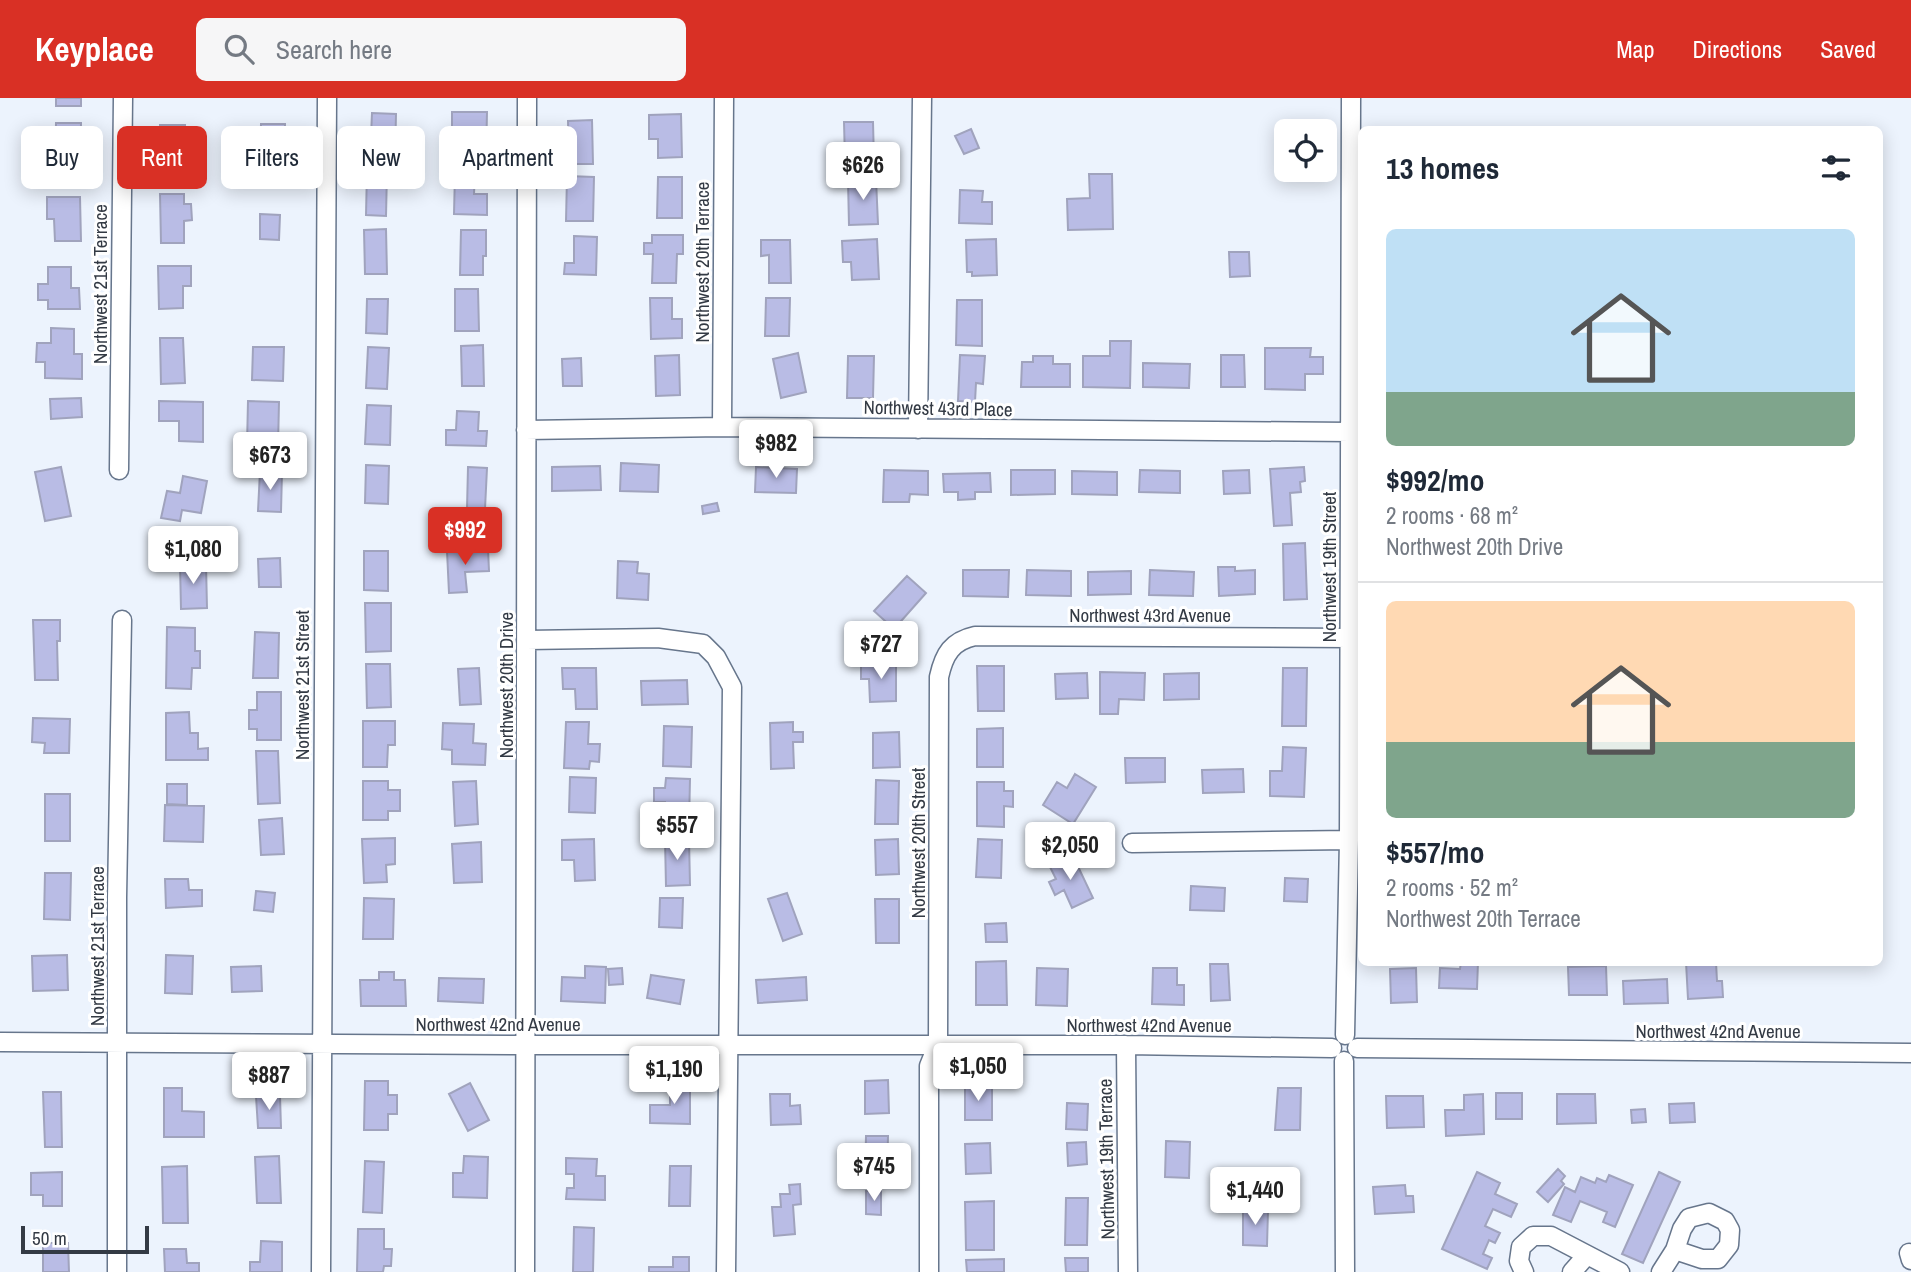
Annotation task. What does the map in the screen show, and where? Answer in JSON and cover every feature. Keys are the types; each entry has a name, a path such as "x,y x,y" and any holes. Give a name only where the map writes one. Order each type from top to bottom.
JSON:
{"street":[{"name":"Northwest 21st Terrace","path":"119,470 122,98"},
{"name":"Northwest 21st Street","path":"321,1272 327,98"},
{"name":"Northwest 20th Drive","path":"525,1272 527,98"},
{"name":"Northwest 20th Terrace","path":"722,427 724,98"},
{"path":"918,429 922,98"},
{"name":"Northwest 19th Street","path":"1345,1272 1344,1048 1349,840 1350,432 1356,323 1351,98"},
{"name":"Northwest 43rd Place","path":"526,430 722,427 1350,432"},
{"name":"Northwest 21st Terrace","path":"117,1272 117,898 122,620"},
{"name":"Northwest 43rd Avenue","path":"953,645 964,638 975,636 1349,638"},
{"path":"527,640 658,638 703,643 716,657 732,687 726,1272"},
{"name":"Northwest 20th Street","path":"929,1272 929,1066 938,1044 939,677 943,660 953,645"},
{"path":"1132,843 1349,840"},
{"name":"Northwest 42nd Avenue","path":"0,1042 1126,1045 1911,1053"},
{"name":"Northwest 19th Terrace","path":"1126,1045 1128,1272"},
{"path":"1524,1272 1520,1261 1521,1247 1533,1236 1552,1236 1620,1272"},
{"path":"1661,1272 1675,1250"},
{"path":"1572,1272 1587,1255"}],"building":[{"path":"56,98 81,98 81,106 56,106"},
{"path":"452,112 487,112 487,126 452,126"},
{"path":"372,113 396,114 396,126 371,126"},
{"path":"681,114 682,157 658,158 658,139 649,139 649,115"},
{"path":"592,120 593,164 577,164 577,126 568,126 568,121"},
{"path":"844,122 873,122 874,161 845,161"},
{"path":"56,123 81,123 81,126 56,126"},
{"path":"261,124 285,124 285,126"},
{"path":"971,129 979,148 964,154 955,136"},
{"path":"1089,174 1112,174 1113,229 1068,230 1067,199 1090,198"},
{"path":"577,176 594,177 593,221 566,221 567,189 577,189"},
{"path":"658,177 682,177 682,218 657,218"},
{"path":"876,179 878,224 849,225 848,180"},
{"path":"367,189 387,189 386,216 366,215"},
{"path":"455,189 474,189 474,194 487,194 487,215 454,214"},
{"path":"960,190 983,191 982,202 992,202 992,224 959,223"},
{"path":"160,194 184,194 184,204 191,204 192,220 184,221 184,243 161,243"},
{"path":"47,197 80,197 81,241 55,241 54,219 47,219"},
{"path":"260,214 280,215 279,240 260,239"},
{"path":"386,229 387,274 365,274 364,230"},
{"path":"461,230 486,230 483,275 460,275"},
{"path":"652,235 683,235 683,254 677,254 676,283 652,283 653,254 644,254 644,243 652,243"},
{"path":"574,236 597,237 596,275 564,274 565,263 574,263"},
{"path":"877,239 879,279 852,280 851,262 843,262 842,241"},
{"path":"996,239 997,275 972,276 972,272 967,272 966,240"},
{"path":"761,240 790,240 791,283 769,283 769,255 761,256"},
{"path":"1229,252 1249,252 1250,276 1230,277"},
{"path":"158,266 191,266 191,286 183,286 183,308 159,309"},
{"path":"48,267 71,267 71,288 79,288 80,309 48,309 48,300 38,300 38,284 48,284"},
{"path":"455,289 478,289 479,331 455,331"},
{"path":"650,298 672,298 672,319 682,319 682,338 651,339"},
{"path":"766,298 790,298 789,336 765,336"},
{"path":"367,299 388,299 387,334 366,333"},
{"path":"957,300 982,300 982,346 956,345"},
{"path":"51,328 74,329 74,354 82,354 82,379 45,378 45,362 36,362 37,343 51,343"},
{"path":"160,338 183,338 185,383 161,384"},
{"path":"1110,341 1131,341 1130,388 1083,387 1083,356 1110,356"},
{"path":"483,345 484,386 462,386 461,346"},
{"path":"253,347 284,347 283,381 252,380"},
{"path":"368,347 389,348 387,389 366,388"},
{"path":"1265,348 1311,348 1310,357 1323,357 1323,374 1305,374 1305,390 1265,389"},
{"path":"798,353 806,392 781,398 773,359"},
{"path":"679,355 680,395 656,396 655,356"},
{"path":"960,355 985,356 983,384 976,383 975,402 958,401"},
{"path":"1221,355 1244,355 1245,387 1221,387"},
{"path":"848,356 874,356 873,398 847,398"},
{"path":"1033,356 1053,356 1053,364 1070,364 1070,387 1021,387 1022,362 1033,362"},
{"path":"581,358 582,386 563,386 562,359"},
{"path":"1143,363 1190,364 1189,388 1143,387"},
{"path":"81,398 82,417 51,419 50,399"},
{"path":"159,401 203,402 203,442 179,441 179,421 159,421"},
{"path":"248,401 279,402 278,446 247,445"},
{"path":"367,405 391,406 390,445 365,444"},
{"path":"457,411 479,412 478,431 487,431 486,446 446,445 446,430 456,430"},
{"path":"621,463 659,465 658,492 620,491"},
{"path":"366,465 389,466 388,504 365,503"},
{"path":"600,466 601,490 552,491 552,467"},
{"path":"61,467 71,516 45,521 35,472"},
{"path":"468,467 487,468 485,509 467,509"},
{"path":"756,467 797,469 796,493 755,492"},
{"path":"1304,467 1305,481 1300,482 1301,492 1290,493 1292,525 1274,526 1270,469"},
{"path":"884,470 928,471 928,495 910,494 909,502 883,502"},
{"path":"1011,470 1055,470 1055,494 1011,495"},
{"path":"1140,470 1180,471 1180,493 1139,492"},
{"path":"1249,470 1250,493 1224,494 1223,471"},
{"path":"260,471 282,472 281,512 258,511"},
{"path":"1072,471 1117,472 1117,495 1072,494"},
{"path":"990,473 991,492 975,492 975,499 958,500 958,492 944,492 943,474"},
{"path":"183,476 207,481 201,513 182,510 180,521 161,518 167,491 180,493"},
{"path":"717,503 719,511 703,514 702,506"},
{"path":"1305,543 1307,599 1284,600 1283,544"},
{"path":"488,549 489,571 465,572 467,592 449,593 447,551"},
{"path":"364,551 388,551 388,591 364,590"},
{"path":"280,558 281,587 259,587 258,559"},
{"path":"618,561 638,562 637,573 649,574 648,600 617,598"},
{"path":"180,564 206,564 207,608 181,609"},
{"path":"1218,567 1235,567 1235,571 1255,570 1255,594 1219,596"},
{"path":"963,570 1009,570 1008,597 963,596"},
{"path":"1027,570 1071,571 1071,596 1026,595"},
{"path":"1150,570 1194,572 1193,596 1149,595"},
{"path":"1131,571 1131,594 1088,595 1088,572"},
{"path":"907,576 926,593 894,629 874,611"},
{"path":"365,603 391,603 391,651 366,652"},
{"path":"33,620 60,620 60,641 57,641 58,680 35,680"},
{"path":"167,627 195,628 195,651 200,651 200,668 192,668 191,689 166,688"},
{"path":"255,632 279,633 278,678 253,678"},
{"path":"366,664 390,664 391,707 367,708"},
{"path":"861,664 896,664 896,701 870,702 869,679 861,679"},
{"path":"977,666 1004,666 1004,711 978,711"},
{"path":"479,668 481,704 460,705 458,669"},
{"path":"562,668 596,668 597,709 576,709 575,689 563,689"},
{"path":"1283,668 1307,668 1306,726 1282,726"},
{"path":"1100,672 1145,673 1144,700 1119,699 1118,714 1100,714"},
{"path":"1087,673 1088,698 1056,699 1055,674"},
{"path":"1199,673 1199,699 1164,700 1164,674"},
{"path":"687,680 688,704 642,705 641,681"},
{"path":"257,692 281,692 281,740 257,740 257,729 249,729 249,710 257,710"},
{"path":"189,712 190,733 198,733 198,749 208,748 208,760 166,760 166,713"},
{"path":"33,718 70,719 69,753 44,753 45,743 32,742"},
{"path":"363,721 395,721 395,745 388,745 387,767 363,767"},
{"path":"566,722 589,722 588,744 600,744 599,762 590,761 589,769 564,768"},
{"path":"793,722 793,732 803,732 803,742 793,742 794,768 771,769 770,723"},
{"path":"443,723 474,724 473,743 486,744 485,765 452,764 452,750 442,749"},
{"path":"664,726 692,727 691,767 663,766"},
{"path":"1003,728 1003,767 977,767 977,729"},
{"path":"899,732 900,767 873,768 873,733"},
{"path":"1283,747 1306,748 1304,797 1270,796 1270,771 1282,771"},
{"path":"256,751 278,751 280,803 258,804"},
{"path":"1125,758 1165,758 1165,782 1126,783"},
{"path":"1243,769 1244,792 1203,793 1202,770"},
{"path":"1075,774 1096,787 1073,824 1043,805 1057,782 1067,788"},
{"path":"570,777 596,778 595,813 569,812"},
{"path":"666,778 690,779 689,824 665,824 665,802 654,802 654,788 665,788"},
{"path":"876,780 899,781 898,824 875,824"},
{"path":"363,781 388,781 388,790 400,790 400,811 388,811 388,820 363,820"},
{"path":"476,781 478,824 455,826 453,782"},
{"path":"977,782 1004,782 1004,791 1013,791 1013,807 1004,806 1004,827 977,826"},
{"path":"167,784 187,784 187,805 167,804"},
{"path":"45,794 70,794 70,841 45,841"},
{"path":"165,805 204,806 203,842 164,841"},
{"path":"282,818 284,854 261,855 259,820"},
{"path":"395,838 395,864 386,865 387,882 364,883 362,839"},
{"path":"594,839 595,880 575,881 574,860 562,860 562,840"},
{"path":"665,839 689,839 690,885 666,886"},
{"path":"898,839 899,874 876,875 875,840"},
{"path":"978,839 1002,840 1001,878 976,877"},
{"path":"481,842 482,882 454,883 452,844"},
{"path":"1073,856 1093,898 1072,908 1064,890 1055,895 1049,882 1056,879 1050,867"},
{"path":"45,873 71,873 70,920 44,919"},
{"path":"1285,878 1308,879 1307,902 1284,901"},
{"path":"165,879 188,879 189,890 202,890 202,906 166,908"},
{"path":"1191,886 1225,888 1224,911 1190,910"},
{"path":"256,891 275,893 273,912 254,910"},
{"path":"787,893 802,934 783,941 768,899"},
{"path":"364,898 394,899 393,939 363,939"},
{"path":"660,898 683,898 682,928 659,927"},
{"path":"875,899 899,899 899,943 876,943"},
{"path":"1006,923 1007,942 986,942 985,924"},
{"path":"67,955 68,990 33,991 32,956"},
{"path":"166,955 193,956 192,994 165,993"},
{"path":"1006,961 1007,1005 976,1005 976,962"},
{"path":"1210,964 1228,964 1230,1000 1211,1001"},
{"path":"261,966 262,991 232,992 231,967"},
{"path":"585,966 606,967 605,1003 561,1001 562,977 585,978"},
{"path":"1460,966 1478,966 1477,989 1439,988 1440,968 1460,969"},
{"path":"1606,966 1607,995 1569,995 1568,967"},
{"path":"1686,966 1716,966 1717,981 1722,981 1723,997 1688,999"},
{"path":"622,968 623,984 609,985 608,969"},
{"path":"1037,968 1068,969 1067,1006 1036,1005"},
{"path":"1153,968 1177,968 1177,985 1184,985 1184,1005 1152,1004"},
{"path":"1416,968 1417,1002 1391,1003 1390,969"},
{"path":"379,972 394,972 394,980 405,980 406,1006 361,1006 360,980 379,980"},
{"path":"651,975 684,980 680,1004 647,998"},
{"path":"806,977 807,1000 758,1003 756,980"},
{"path":"439,978 484,979 483,1003 438,1001"},
{"path":"1667,979 1668,1003 1624,1004 1623,981"},
{"path":"888,1080 889,1113 865,1114 865,1081"},
{"path":"365,1081 388,1081 388,1095 397,1095 397,1114 388,1114 388,1130 364,1130"},
{"path":"670,1082 690,1082 690,1124 650,1123 650,1105 670,1105"},
{"path":"470,1083 489,1120 468,1131 449,1094"},
{"path":"965,1086 992,1086 992,1120 965,1120"},
{"path":"164,1088 182,1088 182,1111 204,1112 204,1137 164,1137"},
{"path":"1278,1088 1301,1088 1300,1130 1275,1130"},
{"path":"43,1092 61,1092 62,1147 45,1147"},
{"path":"1496,1093 1522,1093 1522,1119 1496,1119"},
{"path":"770,1094 790,1094 790,1106 800,1105 801,1124 771,1125"},
{"path":"1483,1094 1484,1134 1446,1136 1445,1110 1464,1110 1464,1095"},
{"path":"1557,1094 1595,1094 1596,1123 1557,1124"},
{"path":"256,1096 280,1096 281,1128 258,1128"},
{"path":"1386,1096 1423,1096 1424,1127 1387,1128"},
{"path":"1067,1103 1088,1104 1087,1130 1066,1129"},
{"path":"1694,1103 1695,1122 1670,1123 1669,1104"},
{"path":"1645,1109 1646,1122 1632,1123 1631,1110"},
{"path":"866,1136 888,1136 887,1179 865,1179"},
{"path":"1166,1141 1190,1142 1189,1178 1165,1177"},
{"path":"1086,1142 1087,1164 1068,1166 1067,1143"},
{"path":"990,1143 991,1173 966,1174 965,1144"},
{"path":"279,1156 281,1203 257,1203 255,1157"},
{"path":"464,1156 488,1157 487,1198 453,1197 453,1173 463,1173"},
{"path":"566,1158 597,1159 596,1176 605,1176 605,1200 566,1199 567,1188 574,1188 574,1174 566,1174"},
{"path":"365,1161 384,1162 382,1213 363,1212"},
{"path":"187,1166 188,1223 163,1223 162,1167"},
{"path":"670,1166 691,1166 690,1206 669,1206"},
{"path":"1558,1169 1565,1176 1561,1181 1564,1184 1548,1202 1537,1192"},
{"path":"62,1172 62,1206 43,1206 43,1195 31,1195 31,1173"},
{"path":"1477,1172 1500,1183 1495,1194 1517,1204 1511,1217 1493,1209 1485,1226 1500,1233 1495,1243 1489,1240 1483,1254 1492,1258 1487,1269 1442,1249"},
{"path":"1659,1172 1680,1182 1643,1263 1622,1254"},
{"path":"1609,1175 1633,1185 1615,1227 1603,1222 1607,1212 1580,1201 1571,1222 1553,1215 1565,1187 1575,1192 1581,1177 1595,1183 1597,1178 1606,1182"},
{"path":"800,1184 801,1204 793,1205 795,1234 774,1236 772,1207 781,1207 780,1194 790,1194 789,1185"},
{"path":"1405,1185 1406,1196 1413,1196 1414,1212 1375,1214 1373,1187"},
{"path":"866,1191 881,1191 881,1215 866,1214"},
{"path":"1066,1198 1088,1198 1087,1245 1065,1245"},
{"path":"994,1201 994,1250 966,1250 965,1202"},
{"path":"1243,1209 1268,1210 1267,1246 1243,1245"},
{"path":"574,1227 594,1228 593,1272 573,1272"},
{"path":"358,1229 384,1229 384,1249 392,1249 391,1266 384,1266 383,1272 357,1272"},
{"path":"261,1241 282,1242 282,1272 250,1272 250,1262 260,1262"},
{"path":"43,1243 68,1243 69,1272 43,1272"},
{"path":"164,1249 186,1249 187,1263 199,1263 199,1272 165,1272"},
{"path":"673,1257 689,1257 689,1272 649,1272 649,1267 673,1267"},
{"path":"1065,1258 1088,1258 1088,1272 1066,1272"},
{"path":"1004,1259 1004,1272 967,1272 966,1260"}]}
